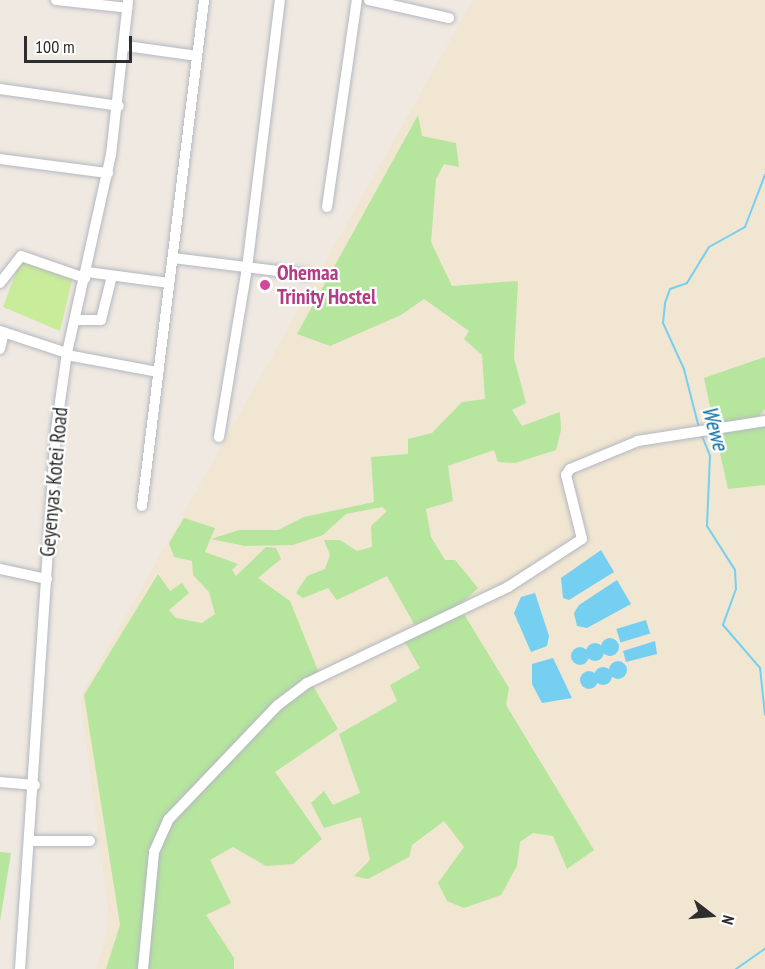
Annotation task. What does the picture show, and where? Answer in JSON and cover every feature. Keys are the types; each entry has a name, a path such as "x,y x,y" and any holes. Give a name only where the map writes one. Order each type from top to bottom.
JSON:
{"street":[{"path":"56,0 128,4"},
{"path":"142,506 204,0"},
{"path":"219,437 247,268 280,0"},
{"path":"327,207 357,0"},
{"path":"369,0 449,18"},
{"name":"Geyenyas Kotei Road","path":"20,969 35,785 47,579 67,354 108,173 119,106 128,4"},
{"path":"126,46 197,56"},
{"path":"0,89 119,106"},
{"path":"0,159 108,173"},
{"path":"0,282 21,256 86,275 170,283"},
{"path":"173,258 310,275"},
{"path":"75,320 101,320 112,276"},
{"path":"0,349 2,332 67,354 158,372"},
{"path":"143,969 154,852 168,820 278,705 306,683 508,587 582,539 566,475 570,469 632,443 697,429 765,421"},
{"path":"0,569 47,579"},
{"path":"0,782 35,785"},
{"path":"31,841 90,842"}],"shaded area":[{"path":"473,0 765,0 765,969 96,969 110,922 80,697"}],"green space":[{"path":"418,115 422,136 456,143 459,167 444,164 436,179 431,242 452,286 518,281 514,358 526,403 512,410 522,426 560,412 561,430 556,450 515,463 498,462 494,450 448,466 453,501 426,509 431,537 445,560 455,560 478,588 459,606 509,688 506,705 594,850 567,869 553,836 533,833 520,842 517,866 501,895 464,908 447,901 438,883 464,847 444,821 412,845 409,857 368,879 354,876 370,860 361,817 324,828 311,803 324,791 333,805 360,793 339,734 397,701 390,685 420,668 403,639 418,631 387,576 337,600 328,588 303,598 296,593 307,576 325,569 330,555 324,540 340,540 357,551 372,547 371,526 387,511 382,507 346,514 323,535 293,545 245,546 211,539 239,530 278,530 304,517 374,502 371,457 408,454 408,439 432,433 462,402 485,399 482,355 464,339 469,331 424,299 401,315 330,346 297,334"},
{"path":"21,259 73,276 60,331 3,307"},
{"path":"765,357 765,409 757,418 714,425 704,378"},
{"path":"765,424 765,485 728,489 715,431"},
{"path":"184,518 215,528 205,552 238,564 232,570 236,576 266,547 276,548 281,559 258,578 290,601 321,678 313,686 338,729 275,772 322,839 293,864 266,866 233,847 210,860 231,903 206,915 234,958 234,969 106,969 120,925 84,695 158,574 170,591 182,583 189,593 169,610 176,618 202,623 215,614 209,592 193,575 192,561 174,557 169,543"},
{"path":"0,852 11,853 0,921"}],"water":[{"path":"601,550 614,572 569,600 563,598 561,578"},
{"path":"617,580 631,604 587,628 577,626 574,613 579,605"},
{"path":"535,593 549,636 547,646 531,652 514,613 521,597"},
{"path":"646,620 650,633 620,642 616,629"},
{"path":"606,638 614,638 619,643 617,654 606,656 601,651 601,643"},
{"path":"655,641 657,654 626,662 623,651"},
{"path":"591,643 599,643 604,648 602,659 591,661 586,656 586,648"},
{"path":"580,647 586,650 589,656 586,662 580,665 574,662 571,656 574,650"},
{"path":"553,658 572,698 542,703 532,684 532,664"},
{"path":"618,661 624,664 627,670 624,676 618,679 612,676 609,670 612,664"},
{"path":"603,667 609,670 612,676 609,682 603,685 597,682 594,676 597,670"},
{"path":"585,671 593,671 598,676 596,687 585,689 580,684 580,676"}],"waterway":[{"name":"Wewe","path":"699,428 684,369 663,323 665,303 670,289 687,283 709,247 745,227 765,175"},
{"name":"Wewe","path":"702,436 710,456 707,526 735,570 736,589 723,625 760,668 765,715"},
{"path":"736,969 765,949"}],"place":[{"name":"Ohemaa Trinity Hostel","path":"265,285"}]}
